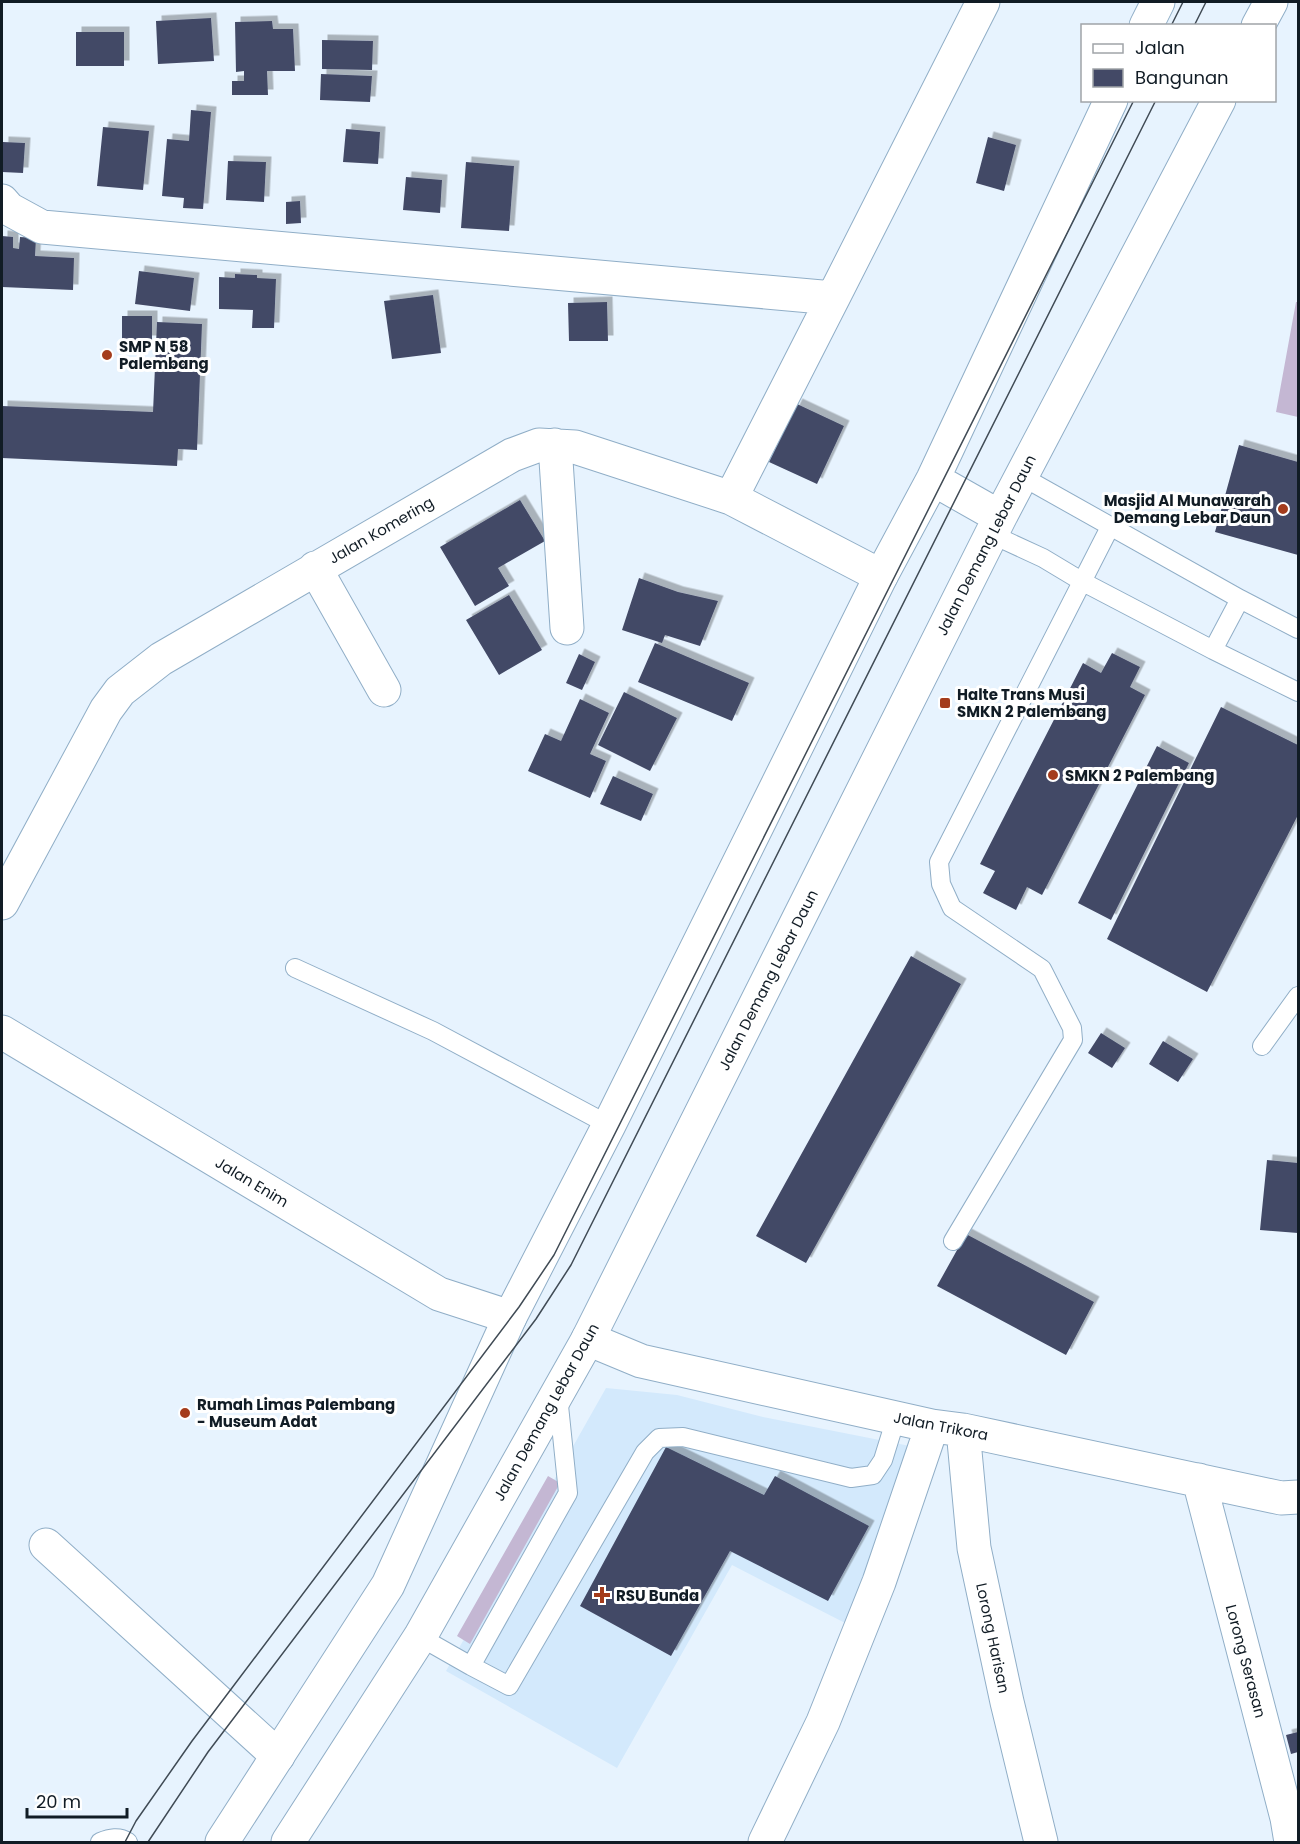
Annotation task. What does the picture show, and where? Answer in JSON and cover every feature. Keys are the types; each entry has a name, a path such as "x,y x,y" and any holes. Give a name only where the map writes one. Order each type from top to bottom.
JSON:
{"main road":[{"path":"731,498 982,2"},
{"path":"1147,24 1158,2"},
{"path":"1259,24 1271,2"},
{"path":"222,1842 388,1585 510,1317 609,1125 881,576 933,479 1110,102"},
{"name":"Jalan Demang Lebar Daun","path":"288,1842 420,1637 588,1339 995,526 1218,102"},
{"path":"2,201 9,209 42,226 833,298"},
{"name":"Jalan Komering","path":"2,903 106,710 120,691 161,659 512,455 539,445 575,447 731,498 881,576"},
{"path":"555,445 567,628"},
{"path":"933,479 995,526"},
{"path":"315,568 384,690"},
{"name":"Jalan Enim","path":"2,1032 439,1294 510,1317"},
{"name":"Jalan Trikora","path":"588,1339 641,1361 896,1418 1281,1498 1299,1497"},
{"path":"765,1842 828,1712 879,1582 947,1428"},
{"name":"Lorong Harisan","path":"947,1428 1007,1702 1041,1842"},
{"name":"Lorong Serasan","path":"1199,1480 1292,1825"},
{"path":"46,1545 278,1756"}],"lane":[{"path":"1021,476 1240,599 1299,629"},
{"path":"995,526 1083,582 1299,692"},
{"path":"953,1241 1073,1040 1072,1028 1041,969 952,908 940,884 939,862 1110,527"},
{"path":"1213,650 1240,599"},
{"path":"295,968 433,1030 609,1125"},
{"path":"1262,1046 1299,996"},
{"path":"471,1666 568,1493 558,1391"},
{"path":"420,1637 509,1686 645,1452 659,1438 683,1437 851,1478 873,1475 883,1460 896,1418"},
{"path":"100,1842 112,1838 122,1838 128,1842"}],"shaded area":[{"path":"1296,302 1298,302 1298,417 1276,412"},
{"name":"RSU Bunda","path":"606,1388 677,1395 763,1417 915,1447 849,1625 732,1565 617,1768 446,1671"},
{"path":"548,1476 560,1483 470,1644 457,1636"}],"building":[{"path":"211,18 214,61 158,64 156,21"},
{"path":"272,21 273,29 293,29 295,71 267,71 268,95 232,95 232,81 244,81 244,71 236,72 235,22"},
{"path":"76,32 124,32 124,66 76,66"},
{"path":"322,40 373,41 372,70 322,69"},
{"path":"321,74 372,76 370,102 320,100"},
{"path":"191,110 211,112 203,209 183,208 184,198 162,196 167,139 189,141"},
{"path":"103,127 149,131 143,190 97,186"},
{"path":"346,129 380,132 378,164 343,162"},
{"path":"988,137 1016,145 1004,191 976,183"},
{"path":"3,142 25,143 23,173 2,172"},
{"path":"228,161 266,162 264,202 226,200"},
{"path":"466,162 514,166 509,231 461,228"},
{"path":"406,177 442,180 440,213 403,210"},
{"path":"300,201 301,223 286,224 286,202"},
{"path":"2,236 13,237 13,248 19,249 20,237 36,238 35,256 74,258 73,290 2,287"},
{"path":"139,271 194,278 190,311 135,304"},
{"path":"235,274 276,279 274,328 252,328 253,310 219,309 219,277 235,278"},
{"path":"433,295 441,353 392,359 384,301"},
{"path":"607,302 608,341 569,341 568,303"},
{"path":"122,316 152,316 152,341 122,341"},
{"path":"157,322 202,324 197,450 178,449 177,466 2,458 2,406 153,412"},
{"path":"797,404 844,426 817,484 769,462"},
{"path":"1239,445 1298,462 1298,555 1215,532"},
{"path":"520,500 545,541 498,568 509,586 475,606 440,547"},
{"path":"639,578 678,592 718,601 700,646 665,635 662,643 622,630"},
{"path":"509,595 542,650 499,675 466,620"},
{"path":"655,643 749,683 732,721 638,682"},
{"path":"1112,653 1140,667 1130,687 1145,695 1042,895 1027,887 1016,910 983,893 995,871 980,864 1083,663 1101,673"},
{"path":"579,654 595,662 582,690 566,683"},
{"path":"624,692 677,718 650,771 598,745"},
{"path":"580,699 609,713 590,754 606,761 590,798 528,771 545,734 561,741"},
{"path":"1221,707 1298,745 1298,815 1207,992 1107,939"},
{"path":"1157,746 1189,763 1111,920 1078,903"},
{"path":"613,776 653,794 641,821 600,804"},
{"path":"911,956 961,984 806,1263 756,1236"},
{"path":"1101,1033 1125,1048 1112,1068 1088,1053"},
{"path":"1163,1041 1193,1059 1178,1082 1149,1064"},
{"path":"1267,1160 1298,1163 1298,1233 1260,1230"},
{"path":"966,1234 1094,1302 1066,1355 937,1286"},
{"path":"666,1447 764,1495 775,1476 869,1526 828,1601 730,1551 671,1656 580,1606"},
{"path":"1298,1732 1298,1752 1291,1754 1286,1735"}],"tram line":[{"path":"1172,24 1183,2"},
{"path":"1195,24 1206,2"},
{"path":"125,1842 136,1821 192,1741 519,1307 554,1255 1133,102"},
{"path":"148,1842 208,1752 536,1319 571,1265 1155,102"}],"place":[{"name":"SMP N 58 Palembang","path":"107,355"},
{"name":"Masjid Al Munawarah Demang Lebar Daun","path":"1283,509"},
{"name":"Halte Trans Musi SMKN 2 Palembang","path":"945,703"},
{"name":"SMKN 2 Palembang","path":"1053,775"},
{"name":"Rumah Limas Palembang - Museum Adat","path":"185,1413"},
{"name":"RSU Bunda","path":"602,1595"}]}
